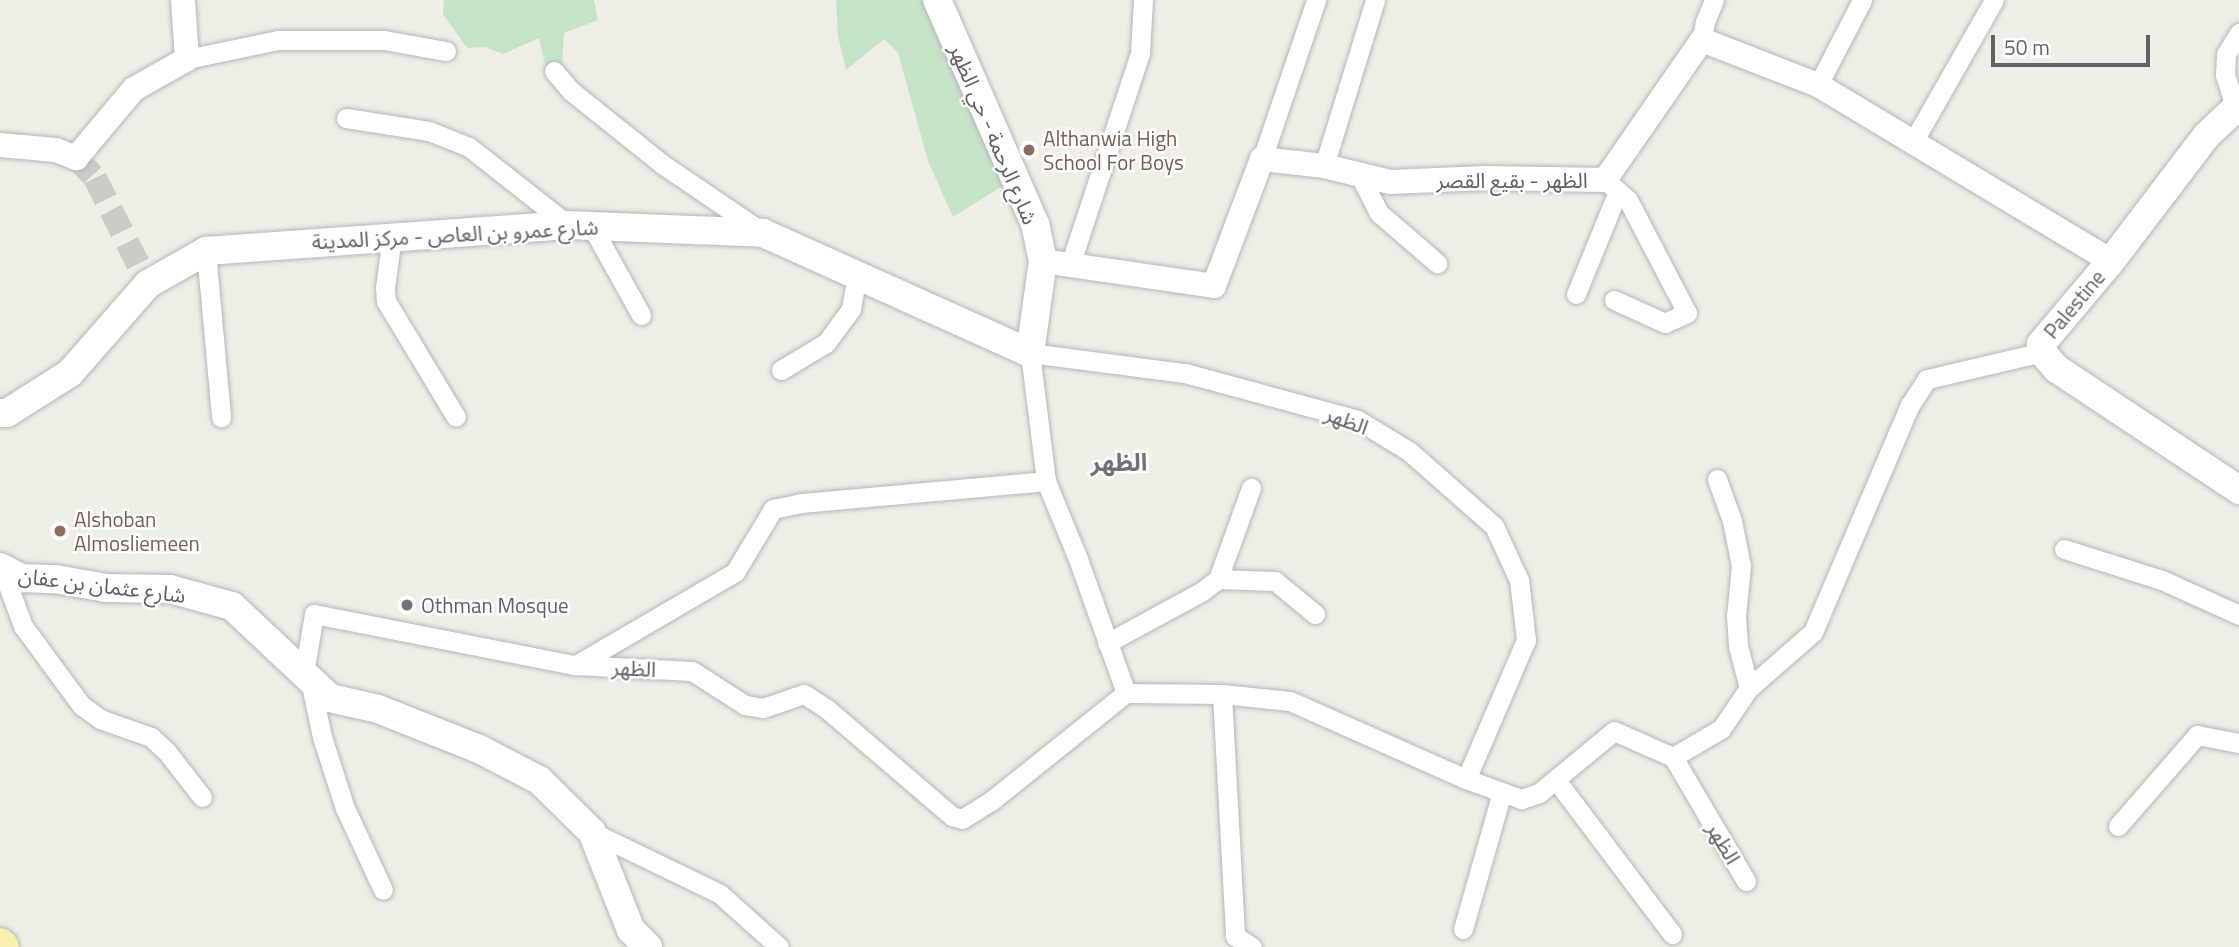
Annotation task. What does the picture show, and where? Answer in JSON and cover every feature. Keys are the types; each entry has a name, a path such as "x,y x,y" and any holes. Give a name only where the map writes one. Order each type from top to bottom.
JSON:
{"main road":[{"name":"شارع الرحمة - حي الظهر","path":"937,0 1035,224 1056,263 1030,353"},
{"name":"Palestine","path":"2237,106 2207,135 2111,261 2043,339 2042,352 2057,369 2239,489"},
{"name":"شارع عمرو بن العاص - مركز المدينة","path":"0,413 7,413 70,373 148,284 206,251 579,225 763,233 1030,353"},
{"name":"شارع عثمان بن عفان","path":"1,568 24,578 55,579 106,588 170,590 223,603 241,612 330,698 378,709 454,739 539,780 592,832"},
{"path":"592,832 631,929 648,947"}],"street":[{"path":"183,0 187,59"},
{"path":"1143,0 1140,53 1056,263 1214,286 1262,159 1316,0"},
{"path":"1324,166 1375,0"},
{"path":"1714,0 1705,22 1702,40 1818,85 2111,261"},
{"path":"1818,85 1862,0"},
{"path":"1913,142 1994,0"},
{"path":"2237,106 2225,75 2225,65 2226,54 2239,33"},
{"path":"0,145 56,150 76,158 134,89 187,59 278,40 384,40 446,51"},
{"name":"الظهر - بقيع القصر","path":"1262,159 1358,172 1390,182 1485,178 1612,186 1702,40"},
{"path":"554,71 571,92 662,164 763,233"},
{"path":"346,118 429,131 470,147 579,225 640,315"},
{"path":"1358,172 1379,213 1437,263"},
{"path":"1576,294 1612,186 1628,200 1687,313 1665,323 1614,300"},
{"path":"392,236 385,288 386,300 456,417"},
{"path":"206,251 221,417"},
{"path":"781,370 826,343 851,309 857,275"},
{"path":"1030,353 1046,481 1078,559 1126,693 1222,694 1290,701 1466,779 1521,799 1539,793 1614,731 1673,757 1721,729 1749,688 1813,632 1910,405 1927,379 2042,352"},
{"name":"الظهر","path":"1030,353 1185,373 1358,420 1410,452 1494,526 1519,580 1526,640 1466,779"},
{"path":"1717,480 1732,521 1741,566 1735,616 1738,646 1749,688"},
{"name":"الظهر","path":"575,665 735,572 774,509 801,503 1046,481"},
{"path":"1107,643 1201,592 1217,579 1251,488"},
{"path":"2064,549 2162,580 2239,615"},
{"path":"1,568 23,626 80,705 100,719 151,737 167,752 202,797"},
{"path":"1217,579 1275,581 1315,614"},
{"path":"383,890 345,808 322,737 307,676 314,614 575,665"},
{"name":"الظهر","path":"575,665 692,671 745,705 763,708 804,694 827,709 952,816 962,819 991,801 1126,693"},
{"path":"1222,694 1235,936 1252,947"},
{"path":"2118,827 2197,735 2239,743"},
{"name":"الظهر","path":"1673,757 1746,881"},
{"path":"1556,780 1672,934"},
{"path":"1463,929 1502,792"},
{"path":"592,832 720,894 779,947"}],"green space":[{"path":"444,0 594,0 598,20 564,33 562,66 547,72 539,38 503,54 485,47 467,48 443,14"},
{"path":"836,0 922,0 1004,185 953,217 928,161 898,53 884,39 846,70 838,36"}],"tunnel":[{"path":"76,158 95,178 148,284"}],"place":[{"name":"Althanwia High School For Boys","path":"1029,150"},
{"name":"Alshoban Almosliemeen","path":"60,531"},
{"name":"Othman Mosque","path":"407,605"}],"district":[{"name":"الظهر","path":"1119,463"}]}
